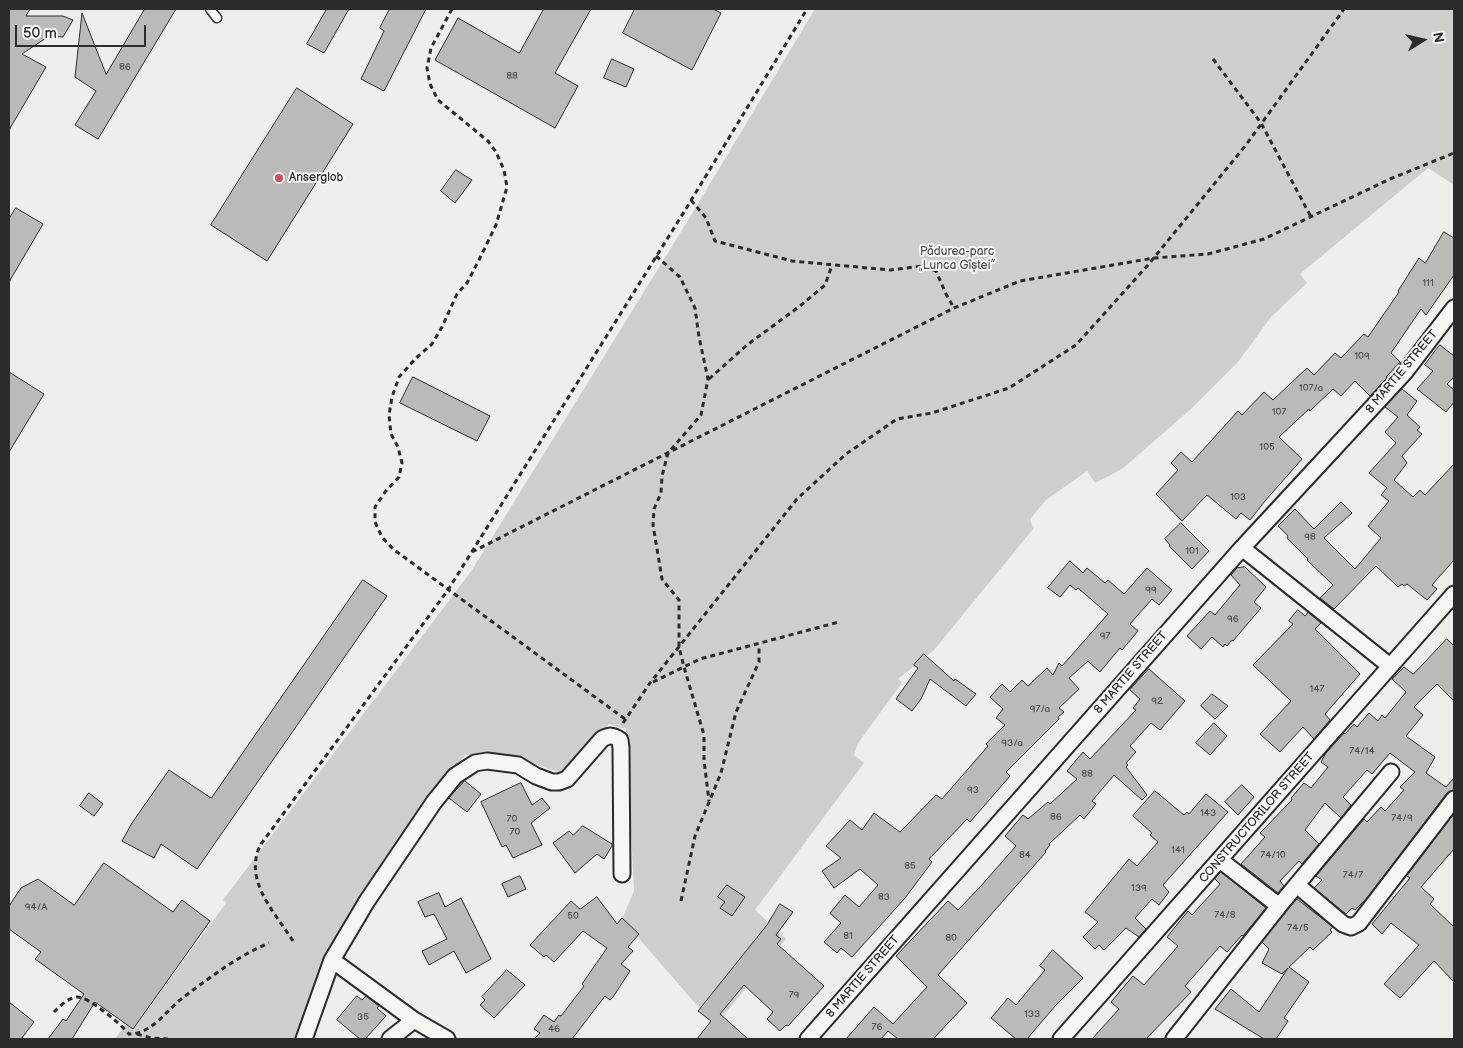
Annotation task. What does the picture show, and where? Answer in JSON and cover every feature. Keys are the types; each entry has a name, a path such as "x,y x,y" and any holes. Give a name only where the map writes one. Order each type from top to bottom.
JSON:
{"street":[{"name":"8 MARTIE STREET","path":"808,1039 1242,548 1405,372 1454,308"},
{"path":"1242,548 1390,666"},
{"name":"CONSTRUCTORILOR STREET","path":"1061,1039 1454,595"},
{"path":"304,1039 332,960 368,901 434,802 455,776 475,764 487,761 518,765 536,776 552,782 559,782 567,779 602,739 609,735 620,740 622,874"},
{"path":"1174,1039 1279,906 1391,772"},
{"path":"1297,885 1343,924 1351,927 1359,923 1454,799"},
{"path":"1220,860 1279,906"},
{"path":"332,960 414,1020 447,1039"},
{"path":"390,1039 414,1020"}],"lane":[{"path":"210,9 217,18"}],"path":[{"path":"452,9 431,48 427,68 430,84 438,100 482,135 496,152 504,170 506,187 496,225 467,283 458,294 432,344 399,377 392,397 390,415 391,434 398,447 402,463 399,477 385,492 375,507 375,522 382,537 414,565 625,719"},
{"path":"293,941 256,881 256,859 261,844 448,590 691,200 807,9"},
{"path":"614,736 650,683 797,499 846,454 897,419 932,413 1008,388 1076,346 1154,258 1261,123 1344,9"},
{"path":"1213,58 1261,123 1311,217"},
{"path":"471,552 954,308 1020,281 1154,258 1208,254 1264,239 1390,179 1454,153"},
{"path":"691,200 706,218 715,241 792,261 890,270 922,266 936,271 954,308"},
{"path":"656,256 680,277 695,308 708,379 701,415 668,453 662,476 661,493 654,509 652,525 662,579 679,600 679,647 704,735 704,760 710,801"},
{"path":"708,379 746,345 800,306 825,285 832,265"},
{"path":"650,683 700,659 840,622"},
{"path":"681,901 695,836 721,773 736,712 759,662 758,644"},
{"path":"136,1034 158,1022 182,998 226,966 251,950 269,943"},
{"path":"54,1012 64,1003 75,997 83,997 121,1024 129,1034 168,1039"}],"green space":[{"name":"Pădurea-parc „Lunca Gîștei”","path":"815,9 1454,9 1454,185 1428,168 1300,274 1307,283 1271,317 1238,362 1191,409 1122,469 1095,483 1087,471 1046,500 1030,519 1033,529 934,650 898,679 902,683 858,743 854,755 864,763 755,910 786,939 715,1026 622,919 634,891 626,729 609,724 564,774 520,759 492,754 465,755 336,951 296,1039 115,1039 126,1024 133,1029 226,903 223,900 472,570 687,222"}],"building":[{"path":"9,9 30,9 26,16 63,16 73,20 63,37 49,36 22,54 46,67 9,130"},
{"path":"145,9 176,9 98,139 75,125 96,91 75,77 82,13 106,74"},
{"path":"327,9 349,9 324,53 307,44"},
{"path":"390,9 426,9 384,91 361,79 384,31 380,28"},
{"path":"544,9 591,9 555,73 578,86 555,128 435,60 458,18 519,53"},
{"path":"635,9 713,9 721,13 692,70 623,33"},
{"path":"612,59 634,69 626,87 604,78"},
{"name":"Anserglob","path":"297,88 353,124 267,261 211,225"},
{"path":"456,170 472,180 455,203 441,191"},
{"path":"16,208 43,224 9,282 9,219"},
{"path":"1444,232 1454,238 1454,275 1426,315 1421,309 1391,353 1400,362 1387,378 1370,396 1355,381 1341,396 1333,389 1279,437 1302,459 1250,520 1241,513 1236,519 1207,495 1182,521 1156,494 1178,470 1171,463 1181,452 1192,462 1238,411 1242,415 1264,392 1273,400 1307,368 1314,375 1335,353 1341,358 1364,334 1368,337 1399,292 1419,258 1425,263"},
{"path":"1440,345 1454,356 1454,377 1447,384 1454,390 1454,402 1446,412 1417,389 1433,371 1425,365"},
{"path":"9,372 44,394 9,452"},
{"path":"413,377 490,416 477,441 400,403"},
{"path":"1402,389 1417,401 1407,415 1420,427 1417,430 1422,434 1402,456 1407,463 1394,480 1413,497 1420,490 1425,495 1454,464 1454,560 1432,585 1437,589 1427,600 1407,584 1404,586 1402,584 1398,587 1376,566 1334,609 1320,598 1333,585 1307,560 1278,526 1295,509 1314,529 1341,502 1352,513 1324,538 1355,569 1381,538 1368,526 1389,501 1381,495 1387,488 1369,473 1396,443 1385,432 1398,417 1385,407"},
{"path":"1181,523 1209,551 1192,569 1169,546 1165,539"},
{"path":"1070,561 1083,573 1087,568 1105,583 1108,580 1124,594 1147,568 1172,590 1159,605 1152,599 1130,624 1138,631 1122,650 1120,648 1100,672 1088,661 1069,678 1079,689 1059,708 1064,712 1058,717 1059,719 1006,772 1010,776 970,822 967,819 929,859 932,862 905,898 852,957 841,948 837,953 824,942 841,923 830,913 845,895 859,907 878,885 860,869 834,888 822,871 841,858 826,846 850,820 862,830 874,813 900,832 936,795 942,799 988,746 986,744 1005,725 996,718 1003,709 990,697 1002,684 1010,692 1022,680 1028,686 1047,668 1053,675 1059,663 1062,666 1108,614 1078,588 1076,590 1070,585 1060,597 1048,588"},
{"path":"1245,567 1266,587 1254,602 1261,608 1227,646 1225,644 1223,647 1212,637 1201,649 1187,636 1210,611 1215,615 1240,585 1231,575 1237,568"},
{"path":"363,580 387,596 197,869 161,844 154,858 122,841 132,823 169,770 211,798"},
{"path":"1298,610 1305,616 1308,612 1321,623 1315,629 1360,674 1325,714 1330,720 1314,739 1303,727 1280,752 1260,734 1291,701 1253,665 1293,624 1289,621"},
{"path":"1447,639 1454,646 1454,701 1437,684 1414,707 1423,715 1406,736 1435,757 1426,773 1446,787 1454,778 1454,790 1447,793 1366,899 1355,910 1352,908 1346,914 1314,888 1322,880 1316,876 1364,819 1367,822 1381,807 1385,811 1404,790 1400,787 1415,772 1390,753 1372,774 1367,770 1343,797 1351,805 1341,818 1325,803 1305,830 1319,844 1302,864 1299,861 1280,881 1284,886 1278,893 1241,864 1265,837 1260,833 1292,800 1291,798 1304,783 1311,788 1328,767 1321,762 1326,753 1344,733 1354,724 1357,727 1369,713 1378,721 1382,715 1385,718 1406,692 1392,679 1404,667 1413,674"},
{"path":"924,654 954,681 955,679 976,694 966,706 930,679 921,699 912,711 896,699 918,668 914,665"},
{"path":"1149,669 1185,701 1160,730 1151,723 1130,746 1136,752 1126,763 1128,765 1126,767 1147,795 1142,800 1114,775 1092,801 1096,804 1084,819 1080,815 1049,844 1046,852 938,975 967,1003 933,1039 898,1039 888,1031 881,1039 846,1039 874,1007 893,1024 927,987 896,956 948,901 958,910 980,887 1016,846 1005,836 1023,815 1028,819 1048,802 1050,804 1077,779 1067,771 1083,752 1090,759 1136,710 1133,708 1140,699 1130,690"},
{"path":"1212,694 1228,706 1215,719 1201,706"},
{"path":"1214,723 1227,736 1210,755 1196,743"},
{"path":"465,781 481,794 467,812 449,798"},
{"path":"521,783 532,805 542,798 550,808 531,823 542,845 513,858 506,845 502,847 481,802"},
{"path":"1242,785 1254,797 1238,815 1225,802"},
{"path":"1155,791 1184,815 1187,812 1189,814 1206,794 1228,812 1163,885 1169,892 1159,905 1152,899 1135,918 1146,929 1139,937 1126,928 1104,950 1099,945 1095,949 1083,937 1098,922 1085,912 1129,859 1137,866 1158,842 1150,835 1152,833 1133,816"},
{"path":"89,793 103,804 94,816 80,806"},
{"path":"1454,814 1454,849 1421,887 1434,899 1430,904 1454,927 1454,982 1434,961 1400,998 1384,984 1419,945 1391,923 1382,934 1372,924 1410,878 1407,876"},
{"path":"583,826 612,844 612,846 604,859 597,854 575,873 553,843 569,831 573,835"},
{"path":"104,863 173,912 182,900 210,921 133,1029 95,1002 72,1039 48,1039 63,1019 66,1021 84,994 35,959 41,952 9,929 9,906 21,888 38,879 74,905"},
{"path":"1221,872 1266,908 1227,952 1220,946 1185,986 1191,992 1146,1039 1092,1039 1119,1009 1111,1002 1133,976 1144,985 1178,946 1167,937 1188,911 1192,915 1220,884 1215,879"},
{"path":"520,876 526,889 508,897 502,884"},
{"path":"727,885 745,897 732,916 720,908 725,902 718,897"},
{"path":"439,893 445,907 461,898 491,959 466,973 454,951 429,965 422,951 447,939 434,914 425,917 418,902"},
{"path":"597,897 617,924 622,918 639,934 628,947 633,951 621,964 630,971 613,997 610,1000 605,996 572,1039 534,1039 540,1033 534,1029 544,1015 554,1022 559,1015 561,1016 584,986 582,984 607,948 583,931 554,962 546,955 544,957 530,945 571,901 580,909"},
{"path":"1297,899 1333,927 1330,930 1332,932 1313,950 1310,947 1289,967 1309,982 1284,1018 1288,1021 1276,1039 1264,1039 1215,1009 1231,989 1259,1012 1288,968 1282,974 1262,963 1269,949 1262,942"},
{"path":"780,904 793,912 776,935 781,939 777,944 824,986 788,1026 786,1025 780,1031 767,1019 773,1012 744,985 720,1014 748,1039 697,1039 711,1021 698,1011 767,925"},
{"path":"1053,950 1083,978 1056,1005 1027,1039 1016,1039 991,1018 1008,998 1016,1005 1045,970 1040,966"},
{"path":"507,970 525,985 494,1018 480,1005 485,1000 482,997"},
{"path":"357,996 362,1000 366,996 379,1006 377,1008 386,1016 365,1039 360,1039 337,1020"},
{"path":"9,1002 34,1022 21,1039 9,1039"}],"place":[{"name":"Anserglob","path":"279,178"}]}
